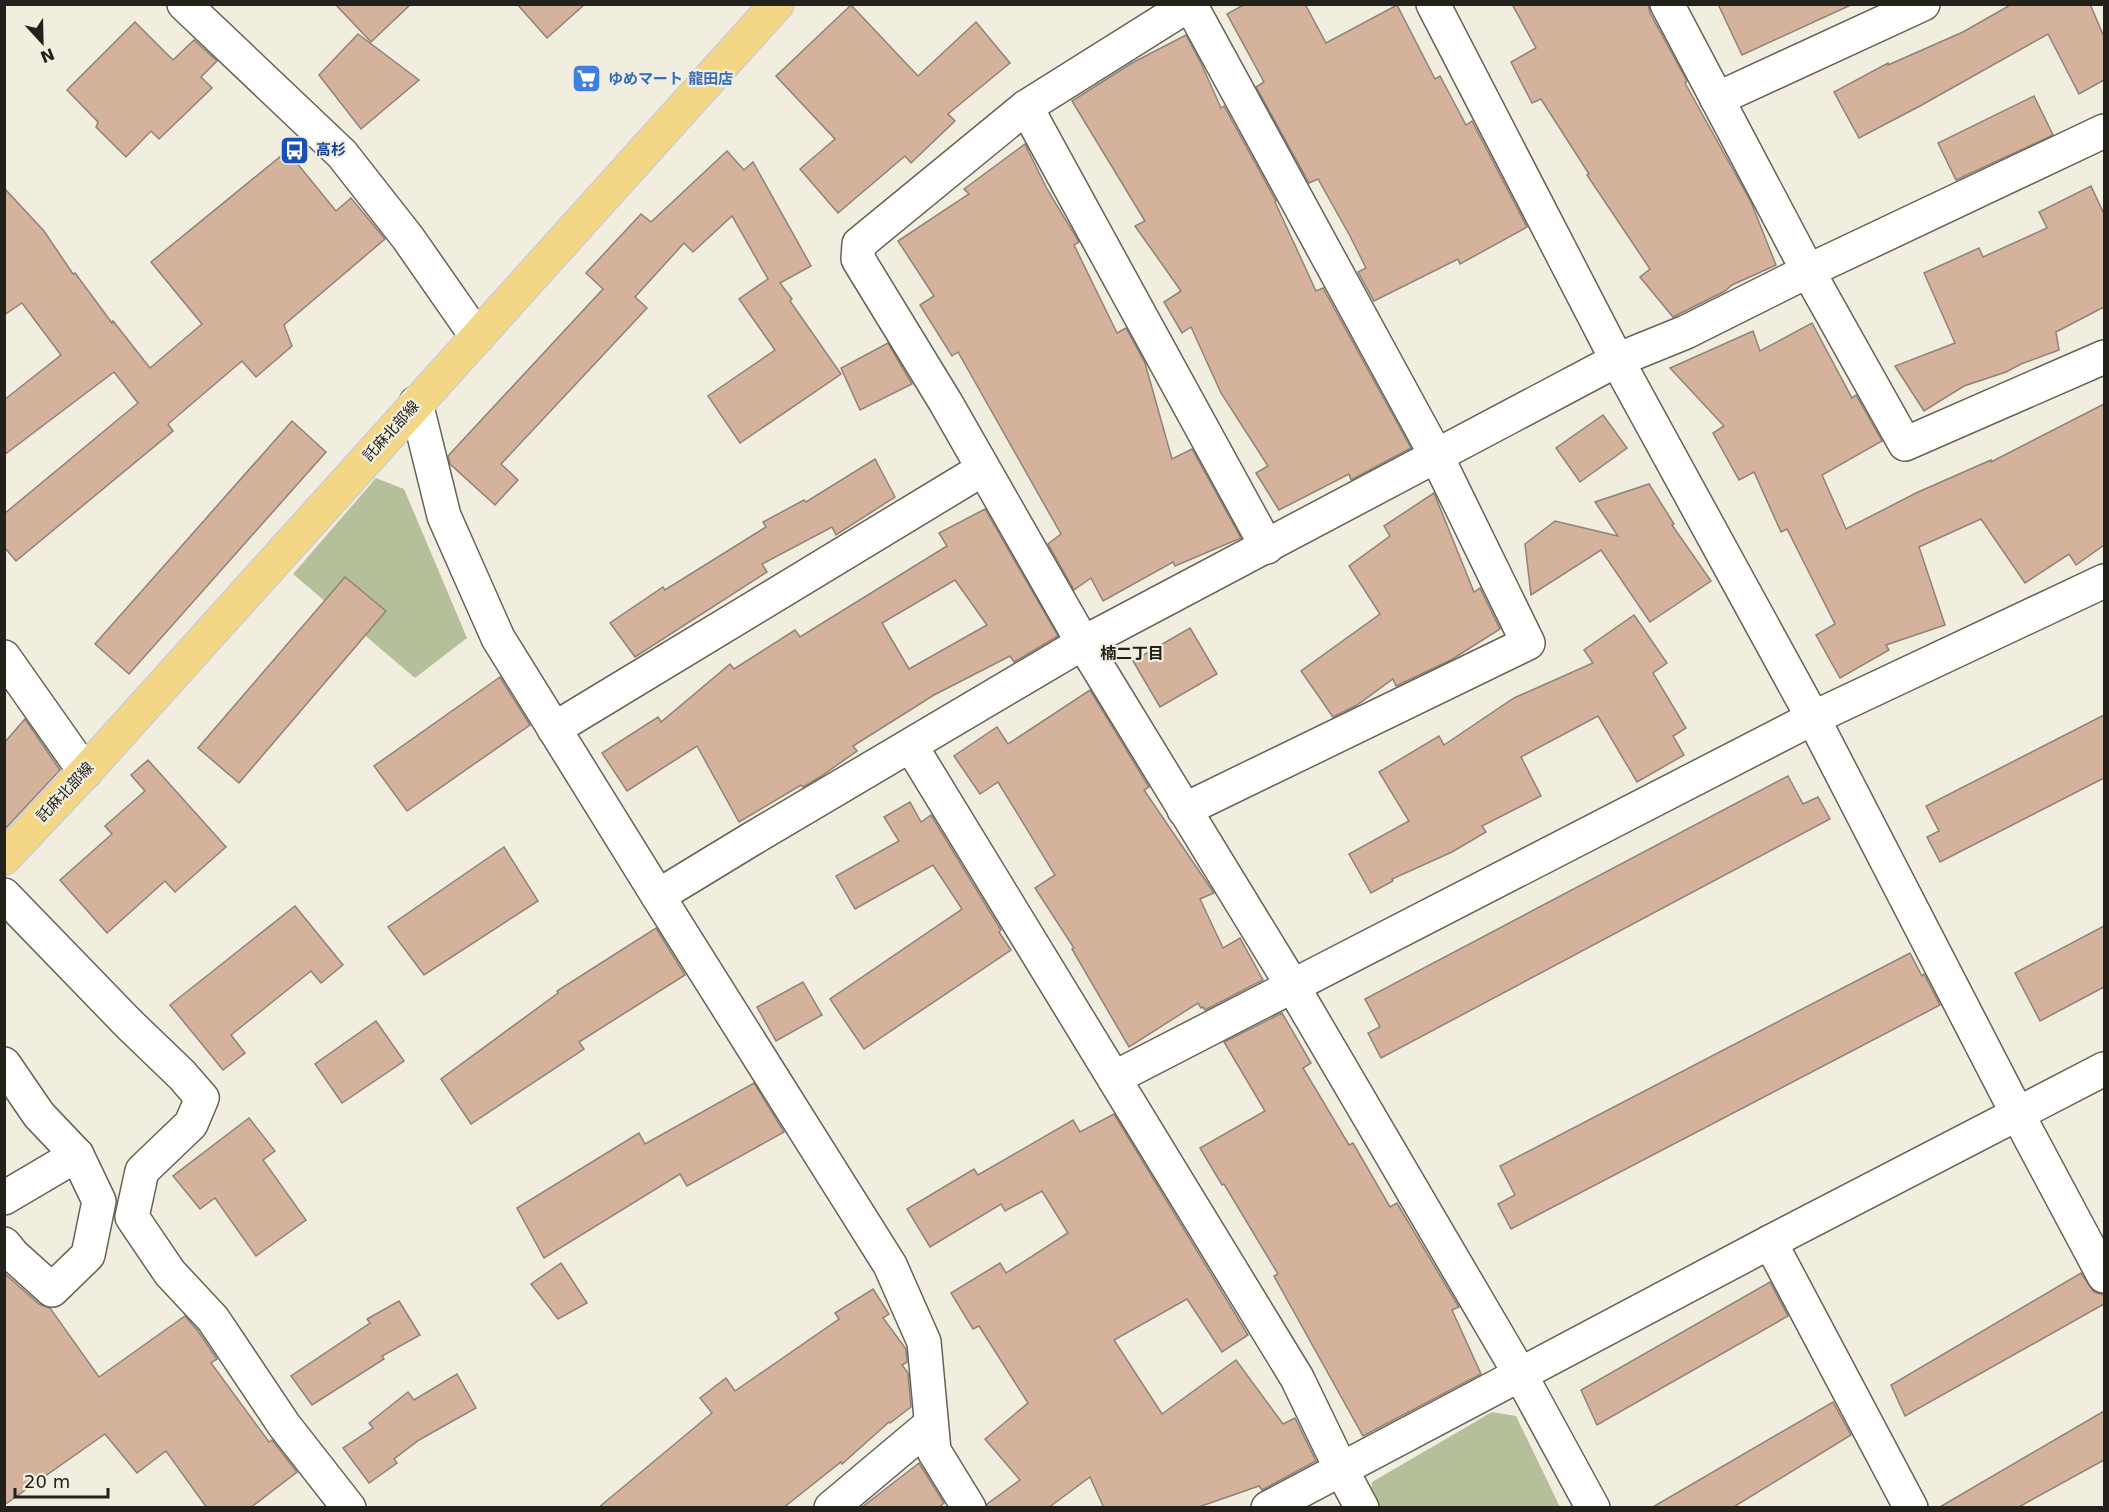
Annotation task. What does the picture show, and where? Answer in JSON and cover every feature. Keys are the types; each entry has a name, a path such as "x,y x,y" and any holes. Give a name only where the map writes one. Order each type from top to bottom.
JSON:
{"main road":[{"name":"託麻北部線","path":"4,858 85,772 777,4"}],"street":[{"path":"184,4 342,154 408,238 477,337"},
{"path":"1184,810 1528,643 1437,457 1190,4 1026,107 859,244 858,259 984,469 1083,644 1184,810 1292,986 1520,1374 1593,1508"},
{"path":"1433,4 1617,360 1813,718 2104,1276"},
{"path":"1667,4 1808,270 1905,444 2104,357"},
{"path":"1717,99 1923,4"},
{"path":"1026,107 1267,547"},
{"path":"658,896 1083,644 1617,360 1686,332 1808,270 2104,131"},
{"path":"416,403 444,516 498,638 890,1265 924,1342 934,1451 969,1508"},
{"path":"554,729 984,469"},
{"path":"1114,1078 1813,718 2104,581"},
{"path":"4,657 85,772"},
{"path":"911,746 1297,1378 1362,1508"},
{"path":"4,896 182,1075 202,1098 191,1124 142,1171 132,1217 170,1273 213,1319 284,1425 349,1508"},
{"path":"4,1064 39,1115 77,1155 99,1201 88,1255 52,1290 13,1256 4,1244"},
{"path":"1268,1508 1770,1242 2104,1069"},
{"path":"4,1198 77,1155"},
{"path":"1770,1242 1911,1508"},
{"path":"831,1508 932,1424"}],"green space":[{"path":"376,478 404,489 467,638 415,678 293,574"},
{"path":"1492,1412 1516,1416 1560,1507 1375,1507 1370,1498 1372,1482"}],"building":[{"path":"335,4 411,4 371,42"},
{"path":"517,4 585,4 547,38"},
{"path":"1245,4 1305,4 1326,43 1397,5 1435,79 1440,76 1466,125 1472,121 1527,227 1460,264 1458,259 1374,301 1358,272 1366,268 1350,236 1318,179 1309,183 1256,87 1264,82 1227,14"},
{"path":"1512,4 1648,4 1650,13 1687,81 1685,83 1751,202 1776,265 1732,285 1725,291 1673,317 1640,277 1650,269 1587,175 1589,174 1541,99 1532,103 1511,62 1536,48"},
{"path":"1718,4 1853,4 1742,55"},
{"path":"2012,4 2090,4 2104,37 2104,80 2079,94 2048,34 1859,138 1834,92 1888,63 1888,65 1963,32"},
{"path":"851,5 918,76 976,22 1010,63 948,114 955,121 911,163 905,156 838,213 800,169 835,139 776,76"},
{"path":"135,22 173,60 194,40 217,61 201,77 212,88 159,139 151,131 126,157 96,127 98,122 67,90"},
{"path":"358,34 419,80 361,129 319,75"},
{"path":"1186,35 1221,108 1224,106 1276,201 1316,291 1323,288 1411,448 1351,480 1349,474 1279,510 1256,473 1268,466 1221,393 1191,327 1182,333 1164,302 1181,291 1135,226 1145,221 1072,101 1132,63"},
{"path":"2034,96 2053,135 1956,180 1938,143"},
{"path":"1025,144 1047,189 1079,242 1074,245 1117,333 1126,328 1145,363 1172,459 1192,449 1241,538 1175,566 1173,562 1103,601 1091,578 1074,590 1048,544 1061,534 958,352 952,356 920,305 934,296 898,241 969,194 964,189"},
{"path":"287,151 336,211 351,198 385,239 284,325 292,346 256,377 242,361 168,424 173,431 16,561 4,547 4,514 138,403 114,372 4,455 4,400 61,355 22,303 4,315 4,188 44,231 73,274 75,273 112,323 113,321 150,368 202,324 151,262"},
{"path":"727,151 744,170 753,162 811,266 780,283 841,374 740,443 708,396 775,350 739,299 768,279 732,216 693,252 684,243 635,297 647,308 501,464 518,480 495,505 450,464 448,456 603,289 586,273 641,214 651,222"},
{"path":"2091,186 2104,214 2104,307 2056,332 2059,350 1964,386 1924,411 1895,366 1955,343 1924,273 1979,248 1983,257 2047,228 2039,212"},
{"path":"1812,323 1852,398 1856,395 1882,441 1822,475 1846,529 1916,493 1991,460 1991,462 2104,404 2104,545 2076,565 2069,554 2025,583 1981,519 1919,547 1945,625 1886,645 1889,650 1840,678 1816,635 1835,624 1787,529 1781,532 1754,472 1739,480 1713,433 1724,426 1670,368 1753,331 1760,351"},
{"path":"888,343 912,384 860,410 841,368"},
{"path":"1603,415 1627,448 1580,482 1556,448"},
{"path":"292,421 326,452 129,674 95,644"},
{"path":"875,459 895,497 836,535 832,527 762,564 767,572 635,657 610,623 663,587 665,590 766,527 763,522 804,500 806,502"},
{"path":"1649,484 1674,524 1672,525 1711,581 1650,622 1601,550 1531,595 1525,544 1555,521 1618,536 1595,502"},
{"path":"1434,493 1474,592 1480,588 1500,629 1451,660 1396,686 1393,679 1357,705 1333,717 1301,671 1380,614 1349,566 1390,536 1384,526"},
{"path":"985,509 1058,636 1014,662 1010,656 934,695 853,746 857,751 820,777 803,787 801,785 739,822 697,746 627,791 602,753 658,717 661,722 730,664 734,669 795,630 800,637 947,546 939,533","holes":["955,580 987,625 909,669 882,623"]},
{"path":"345,577 386,611 239,783 198,748"},
{"path":"1634,615 1667,663 1653,673 1686,728 1673,736 1684,755 1637,782 1598,716 1521,757 1541,796 1482,826 1486,832 1452,852 1392,879 1393,881 1371,893 1349,854 1409,821 1379,772 1439,736 1444,745 1514,698 1593,663 1584,650"},
{"path":"1190,628 1217,674 1160,707 1133,661"},
{"path":"500,677 530,725 407,811 374,766"},
{"path":"1090,690 1149,787 1144,790 1214,893 1200,899 1223,948 1240,938 1263,980 1205,1010 1198,1003 1129,1047 1072,949 1074,948 1035,888 1055,875 998,782 980,794 954,756 997,727 1008,744"},
{"path":"2104,715 2104,778 1940,862 1927,837 1939,831 1926,806"},
{"path":"25,719 60,770 4,830 4,743"},
{"path":"148,760 226,847 175,892 165,881 107,933 60,880 112,834 105,826 145,791 131,775"},
{"path":"1788,776 1803,804 1818,797 1830,819 1381,1058 1368,1033 1380,1027 1365,999"},
{"path":"910,802 921,822 931,815 1011,950 864,1049 830,999 962,909 933,865 855,909 836,876 899,841 884,817"},
{"path":"504,847 538,901 424,975 388,927"},
{"path":"295,906 343,965 321,983 311,971 231,1035 245,1053 223,1070 170,1005"},
{"path":"2104,926 2104,987 2040,1021 2015,973"},
{"path":"656,928 685,975 579,1042 584,1049 471,1124 441,1079 558,993 557,991"},
{"path":"1910,953 1940,1005 1511,1229 1498,1204 1515,1195 1500,1166"},
{"path":"803,982 822,1015 776,1041 757,1007"},
{"path":"1282,1013 1311,1063 1303,1068 1349,1145 1353,1143 1390,1207 1397,1203 1459,1307 1452,1310 1481,1374 1363,1436 1274,1276 1278,1274 1200,1148 1265,1111 1224,1042"},
{"path":"376,1021 404,1061 342,1103 315,1064"},
{"path":"754,1083 784,1132 687,1186 680,1174 544,1258 517,1208 639,1133 645,1144"},
{"path":"1114,1114 1248,1335 1222,1352 1187,1299 1114,1340 1162,1414 1236,1360 1283,1424 1295,1418 1316,1461 1262,1490 1259,1486 1196,1508 1104,1508 1090,1477 1048,1508 988,1508 987,1504 1020,1480 985,1439 1028,1403 979,1326 973,1329 951,1293 1000,1263 1006,1273 1068,1233 1042,1191 1005,1211 1001,1204 930,1247 907,1209 974,1169 978,1175 1073,1120 1080,1132"},
{"path":"249,1118 275,1151 263,1160 306,1220 256,1256 215,1198 200,1209 173,1176"},
{"path":"561,1263 587,1303 558,1319 531,1284"},
{"path":"4,1273 39,1304 50,1308 99,1377 185,1316 217,1359 211,1363 269,1442 272,1440 297,1472 250,1508 207,1508 166,1451 137,1473 105,1434 4,1505"},
{"path":"2081,1273 2094,1292 2104,1295 2104,1304 1905,1416 1891,1385"},
{"path":"1770,1282 1788,1316 1597,1425 1581,1390"},
{"path":"873,1289 889,1314 883,1318 906,1349 907,1362 902,1365 908,1373 911,1407 889,1422 842,1464 841,1462 783,1508 598,1508 712,1413 700,1398 726,1378 735,1391 839,1319 835,1313"},
{"path":"399,1301 420,1335 382,1356 384,1359 312,1405 291,1376 370,1323 367,1319"},
{"path":"457,1374 476,1408 419,1440 394,1459 397,1463 369,1483 343,1448 373,1428 369,1423 408,1392 414,1400"},
{"path":"1833,1402 1851,1435 1732,1508 1651,1508"},
{"path":"2104,1411 2104,1460 2017,1508 1938,1508"},
{"path":"919,1463 944,1503 938,1508 861,1508"}],"place":[{"name":"ゆめマート 龍田店","path":"587,79"},
{"name":"高杉","path":"295,150"}],"district":[{"name":"楠二丁目","path":"1132,653"}]}
